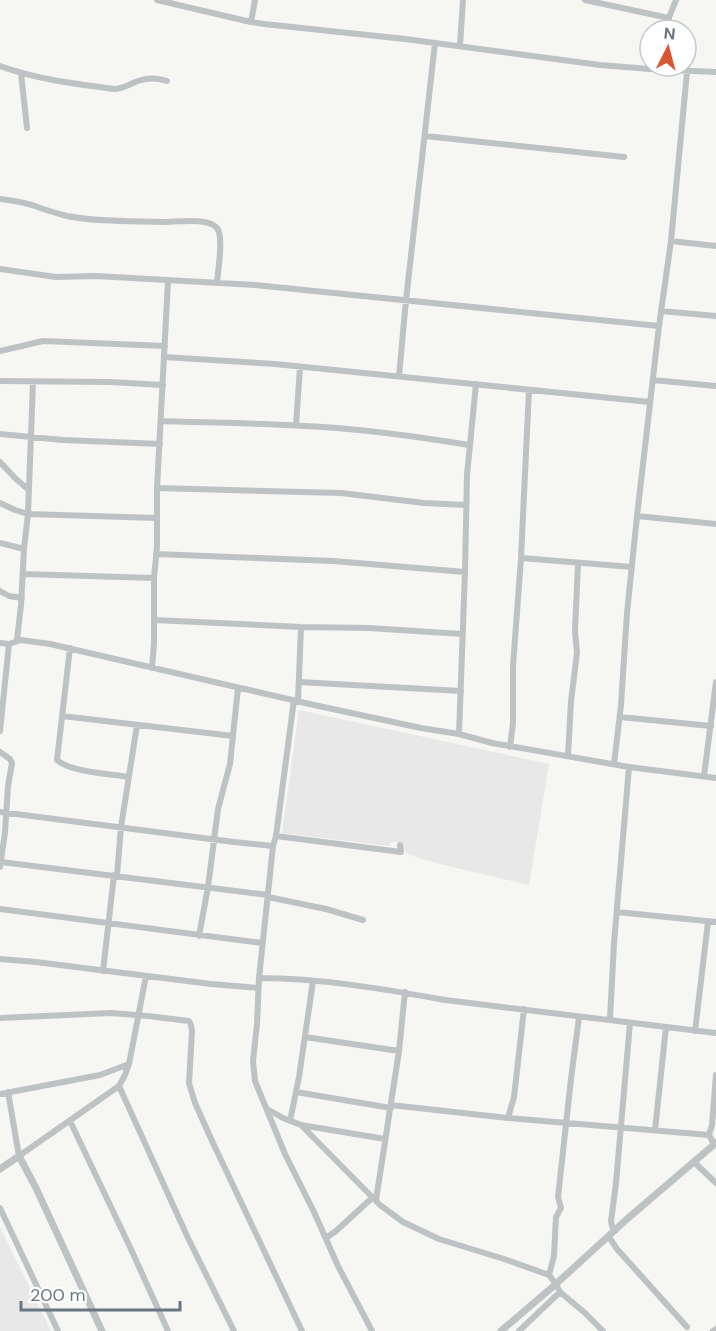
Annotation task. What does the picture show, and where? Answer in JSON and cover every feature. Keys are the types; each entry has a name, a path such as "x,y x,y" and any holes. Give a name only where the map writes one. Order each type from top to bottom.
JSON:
{"street":[{"path":"157,0 251,22 460,45 559,60 638,67"},
{"path":"251,22 255,0"},
{"path":"460,45 463,0"},
{"path":"585,0 669,18 676,0"},
{"path":"399,376 435,42"},
{"path":"0,66 51,80 114,89 145,79 157,78 167,81"},
{"path":"698,72 716,72"},
{"path":"21,73 27,128"},
{"path":"614,764 637,516 671,241 686,78"},
{"path":"425,136 624,157"},
{"path":"0,199 80,218 210,223 216,227 220,236 217,282"},
{"path":"671,241 716,246"},
{"path":"0,269 56,277 96,276 217,282 659,326"},
{"path":"152,668 157,489 168,281"},
{"path":"661,311 716,316"},
{"path":"0,351 43,341 165,346"},
{"path":"164,357 399,376 650,402"},
{"path":"296,425 300,367"},
{"path":"653,380 716,386"},
{"path":"0,381 163,385"},
{"path":"17,640 28,514 33,382"},
{"path":"459,734 466,505 469,445 476,384"},
{"path":"510,747 529,390"},
{"path":"161,421 325,427 469,445"},
{"path":"0,434 63,440 160,444"},
{"path":"0,462 29,490"},
{"path":"157,489 340,493 424,503 466,505"},
{"path":"0,503 28,514 157,518"},
{"path":"637,516 716,525"},
{"path":"0,543 24,549"},
{"path":"156,554 364,563 465,572"},
{"path":"521,558 632,567"},
{"path":"568,756 577,652 575,632 578,562"},
{"path":"22,574 154,578"},
{"path":"0,591 9,596 22,598"},
{"path":"154,620 462,634"},
{"path":"302,627 299,682 273,846 262,943 253,1069 255,1081 285,1154 372,1331"},
{"path":"0,643 9,644 17,640 28,640 510,747 629,767 716,778"},
{"path":"0,728 9,644"},
{"path":"70,648 58,761 77,768 129,777"},
{"path":"704,776 716,681"},
{"path":"299,682 461,692"},
{"path":"199,936 218,809 230,764 238,688"},
{"path":"63,716 233,736"},
{"path":"620,717 711,726"},
{"path":"103,971 121,827 137,725"},
{"path":"0,752 12,763 3,812 0,867"},
{"path":"610,1019 629,767"},
{"path":"3,812 273,846"},
{"path":"276,836 401,852 400,845"},
{"path":"1,862 268,896 363,920"},
{"path":"0,909 262,943"},
{"path":"617,912 716,922"},
{"path":"695,1030 708,922"},
{"path":"0,959 258,988"},
{"path":"0,1169 123,1081 129,1064 146,976"},
{"path":"259,978 313,981 405,992 445,1000 716,1033"},
{"path":"290,1121 313,981"},
{"path":"326,1238 374,1199 391,1106 405,992"},
{"path":"508,1118 514,1097 524,1009"},
{"path":"0,1018 111,1013 138,1014 190,1022 192,1031 189,1083 195,1103 302,1331"},
{"path":"549,1275 554,1256 556,1217 561,1209 558,1197 579,1017"},
{"path":"630,1023 611,1221 612,1234 617,1249 688,1330"},
{"path":"655,1130 666,1028"},
{"path":"305,1036 399,1051"},
{"path":"102,1331 19,1156 2,1092 100,1076 129,1064"},
{"path":"709,1135 712,1125 716,1075"},
{"path":"119,1086 234,1331"},
{"path":"296,1092 391,1106 709,1135"},
{"path":"266,1109 301,1125 385,1139"},
{"path":"70,1121 168,1331"},
{"path":"301,1125 374,1199 403,1222 439,1239 549,1275 560,1292 603,1331"},
{"path":"501,1331 715,1144 709,1135"},
{"path":"694,1162 716,1183"},
{"path":"0,1208 58,1331"},
{"path":"519,1331 560,1292"}],"shaded area":[{"path":"299,710 549,764 529,885 419,858 408,854 397,842 392,842 388,846 282,833"},
{"path":"0,1227 51,1331 0,1331"}]}
